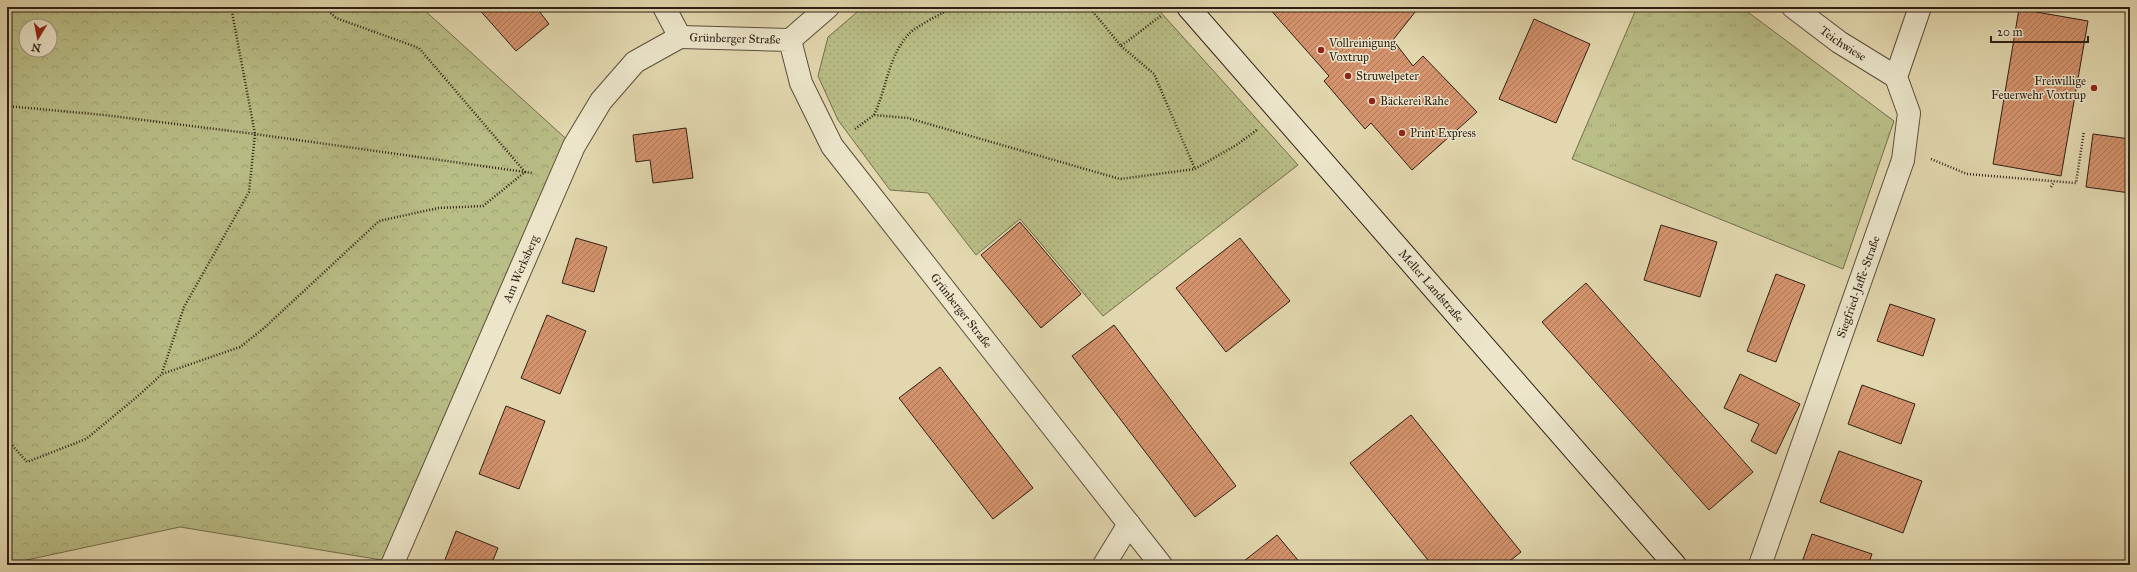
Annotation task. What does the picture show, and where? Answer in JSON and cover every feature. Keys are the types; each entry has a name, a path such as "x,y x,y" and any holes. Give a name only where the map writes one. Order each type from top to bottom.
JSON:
{"street":[{"path":"664,7 680,37"},
{"name":"Grünberger Straße","path":"680,37 790,40 828,7"},
{"name":"Meller Landstraße","path":"1188,7 1675,565"},
{"name":"Teichwiese","path":"1793,7 1839,42 1896,77"},
{"path":"1896,77 1920,7"},
{"name":"Am Werksberg","path":"392,565 563,176 574,146 601,101 635,62 680,37"},
{"name":"Grünberger Straße","path":"790,40 801,83 832,146 1162,565"},
{"name":"Siegfried-Jaffe-Straße","path":"1760,565 1903,160 1909,113 1896,77"},
{"path":"1104,565 1129,524"}],"path":[{"path":"162,374 184,307 249,192 255,134 231,7"},
{"path":"324,7 336,18 419,48 525,172"},
{"path":"832,146 874,115 882,97 891,61 909,33 954,7"},
{"path":"1088,7 1121,46 1154,74 1195,169"},
{"path":"1121,46 1167,11"},
{"path":"7,106 104,115 255,134 563,176"},
{"path":"874,115 908,118 1120,179 1195,169 1238,144 1281,112"},
{"path":"1905,148 1967,174 2076,183 2084,131"},
{"path":"7,444 11,444 27,462 86,439 162,374 240,347 264,328 379,221 438,208 483,206 525,172"},
{"path":"2051,187 2054,182"}],"green space":[{"path":"7,7 421,7 574,146 394,562 180,527 22,561 21,565 7,565"},
{"path":"863,7 1156,7 1298,165 1103,316 1020,219 976,255 928,193 890,190 838,120 818,76 828,37"},
{"path":"1637,7 1741,7 1894,121 1843,269 1572,159"}],"building":[{"path":"477,7 536,7 549,24 516,51"},
{"path":"1268,7 1419,7 1393,40 1413,66 1423,56 1477,112 1412,170 1371,123 1365,129 1324,81 1329,76"},
{"path":"2019,9 2088,21 2061,176 1993,164"},
{"path":"1534,19 1590,44 1556,123 1499,99"},
{"path":"686,128 693,178 653,183 650,160 636,162 633,135"},
{"path":"2093,134 2130,139 2130,193 2086,187"},
{"path":"1020,222 1081,294 1041,328 981,255"},
{"path":"1661,225 1717,242 1700,297 1644,280"},
{"path":"576,238 607,247 594,292 562,283"},
{"path":"1240,238 1290,301 1226,352 1176,288"},
{"path":"1776,274 1805,285 1776,362 1747,351"},
{"path":"1586,283 1753,472 1709,510 1542,322"},
{"path":"1890,304 1935,319 1923,356 1877,341"},
{"path":"547,315 586,331 560,394 521,378"},
{"path":"1114,325 1236,486 1195,517 1072,356"},
{"path":"940,367 1033,488 993,519 899,398"},
{"path":"1740,374 1800,404 1776,454 1751,441 1759,424 1724,408"},
{"path":"1862,385 1915,404 1901,444 1848,424"},
{"path":"506,406 545,421 519,489 479,474"},
{"path":"1411,415 1521,552 1505,565 1432,565 1350,463"},
{"path":"1839,451 1922,481 1903,533 1820,502"},
{"path":"456,531 498,548 491,565 443,565"},
{"path":"1812,534 1872,554 1868,565 1801,565"},
{"path":"1277,535 1302,565 1239,565"}],"place":[{"name":"Vollreinigung Voxtrup","path":"1321,50"},
{"name":"Struwelpeter","path":"1348,76"},
{"name":"Freiwillige Feuerwehr Voxtrup","path":"2094,88"},
{"name":"Bäckerei Rahe","path":"1372,101"},
{"name":"Print Express","path":"1402,133"}]}
